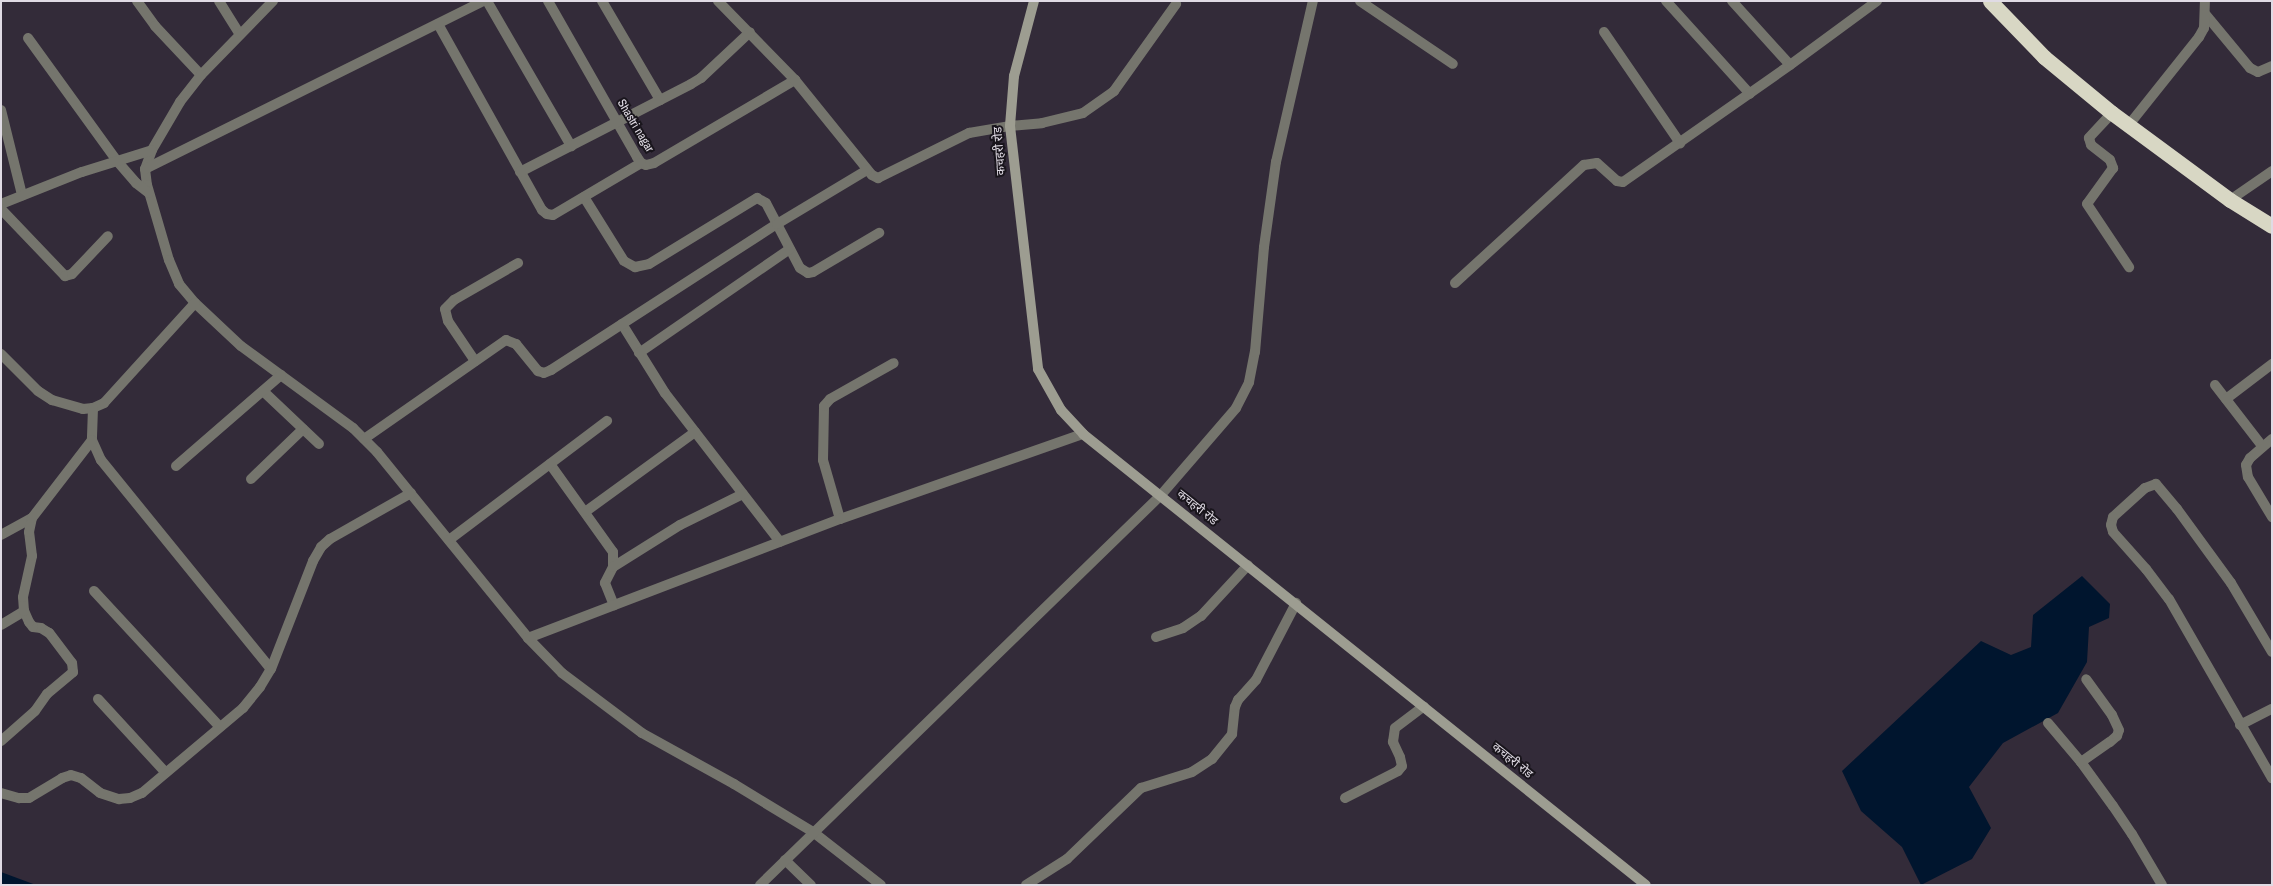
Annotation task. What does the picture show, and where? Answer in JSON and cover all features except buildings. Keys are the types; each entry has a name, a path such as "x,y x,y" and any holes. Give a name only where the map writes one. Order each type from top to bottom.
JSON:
{"highway":[{"path":"1990,1 2044,56 2128,126 2230,200 2272,226"}],"main road":[{"name":"कचहरी रोड","path":"1034,1 1014,76 1010,126 1014,178 1038,369 1061,410 1083,434 1646,885"}],"street":[{"path":"136,1 201,75"},
{"path":"219,1 240,34"},
{"path":"273,1 201,75 180,102 152,150 145,169 149,193 169,260 179,284 195,303 241,346 353,428 378,452 528,638 562,673 642,733 734,784 813,832 881,885"},
{"path":"145,169 482,1"},
{"path":"487,1 571,146"},
{"name":"Shastri nagar","path":"548,1 641,163 646,165 654,163 795,80"},
{"path":"602,1 660,100"},
{"path":"718,1 795,80 867,170 878,178 958,138 1010,126 1065,119 1083,113 1099,104 1114,91 1127,75 1176,4"},
{"path":"760,885 1161,495 1236,408 1249,382 1256,344 1264,247 1276,162 1313,1"},
{"path":"1360,1 1453,64"},
{"path":"1666,1 1750,94"},
{"path":"1732,1 1790,65"},
{"path":"1455,283 1584,165 1598,164 1617,181 1623,182 1750,94 1877,1"},
{"path":"2128,126 2199,38 2206,15 2205,1"},
{"path":"2206,15 2250,68 2258,72 2272,66"},
{"path":"438,24 520,172 542,210 547,214 553,215 641,163"},
{"path":"520,172 701,78 750,32"},
{"path":"1604,32 1680,143"},
{"path":"28,38 117,161 136,183 149,193"},
{"path":"1,110 22,196"},
{"path":"2112,113 2089,138 2091,145 2110,160 2114,168 2087,204 2129,267"},
{"path":"1,204 152,150"},
{"path":"364,439 499,343 511,341 516,344 534,367 544,373 777,224 867,170"},
{"path":"2230,200 2272,171"},
{"path":"584,196 624,261 635,267 649,264 757,198 766,203 804,271 814,272 879,232"},
{"path":"1,209 65,276 72,274 108,236"},
{"path":"639,353 790,249"},
{"path":"475,360 448,321 445,309 454,300 518,263"},
{"path":"1,354 30,384 52,400 83,409 93,408 104,403 195,303"},
{"path":"622,324 666,393 780,542"},
{"path":"840,520 823,460 824,406 830,399 894,364"},
{"path":"2226,399 2272,364"},
{"path":"176,466 281,376"},
{"path":"2215,385 2263,447"},
{"path":"263,391 319,444"},
{"path":"93,408 92,440 94,450 271,669"},
{"path":"449,540 607,421"},
{"path":"250,479 303,429"},
{"path":"585,512 695,432"},
{"path":"528,638 780,542 1083,434"},
{"path":"2272,439 2246,465 2248,477 2272,517"},
{"path":"1,536 32,518 92,440"},
{"path":"550,464 613,552 613,567 605,583 614,605"},
{"path":"2272,652 2226,575 2178,509 2156,484 2145,488 2113,517 2111,525 2113,532 2146,569 2169,599 2272,778"},
{"path":"1,793 19,798 29,798 62,778 71,776 80,778 100,793 119,799 130,798 142,793 243,708 260,687 271,669 313,561 322,547 330,539 410,493"},
{"path":"613,567 680,525 743,494"},
{"path":"1,741 35,711 47,694 70,675 74,668 48,633 41,628 33,627 24,611 23,597 32,556 29,532 32,518"},
{"path":"1156,637 1183,628 1201,616 1248,565"},
{"path":"94,591 220,727"},
{"path":"1026,885 1067,859 1142,788 1192,772 1212,759 1232,734 1235,707 1238,700 1256,680 1296,603"},
{"path":"1,625 24,611"},
{"path":"2081,762 2110,742 2117,736 2119,730 2112,715 2086,679"},
{"path":"98,700 166,773"},
{"path":"1345,798 1398,771 1402,766 1393,742 1395,728 1424,706"},
{"path":"2240,725 2272,709"},
{"path":"2048,723 2081,762 2132,834 2162,885"},
{"path":"785,860 811,885"}],"water":[{"path":"2082,576 2110,604 2109,618 2089,627 2087,662 2058,713 2003,743 1969,787 1991,828 1972,859 1921,885 1902,847 1861,811 1842,771 1981,641 2011,655 2031,647 2033,615"},
{"path":"1,872 36,885 1,885"}]}
